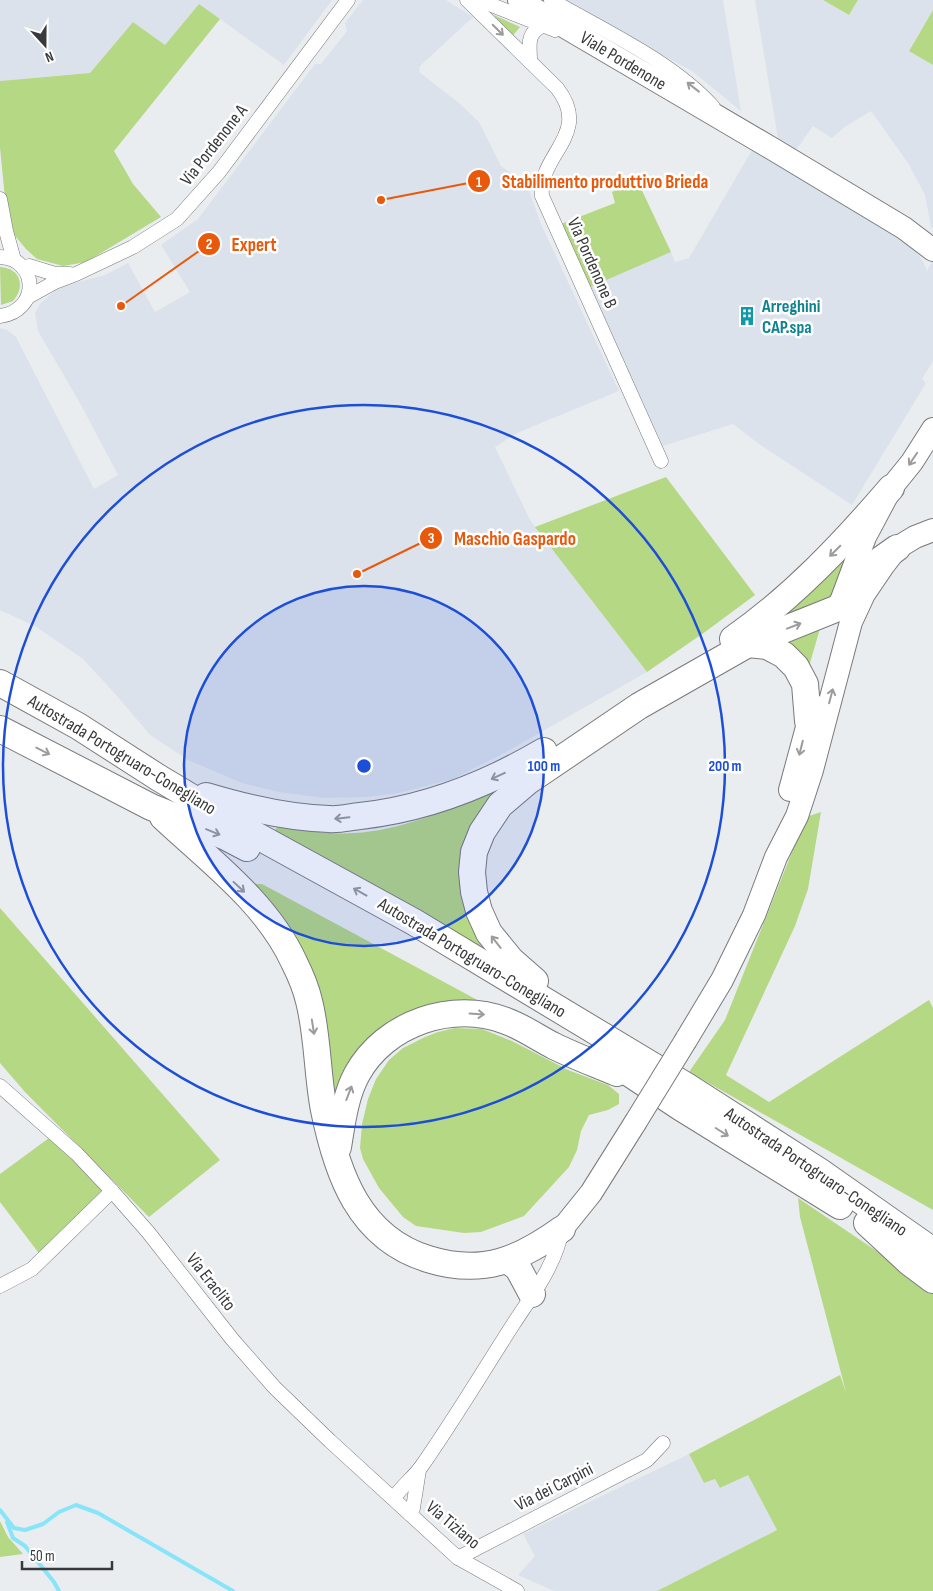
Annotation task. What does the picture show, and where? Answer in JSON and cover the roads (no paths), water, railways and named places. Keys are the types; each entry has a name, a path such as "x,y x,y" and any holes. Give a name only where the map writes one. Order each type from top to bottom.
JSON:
{"highway":[{"path":"174,788 262,810 295,816 332,819 377,814 422,805 484,782 517,767 545,751 719,648 755,624 795,590 840,546 891,488"},
{"path":"684,1097 510,960 489,933 479,911 474,892 472,872 474,852 482,832 500,805 527,782 638,706 748,644 838,608 880,560 897,548"},
{"path":"748,644 767,646 784,655 796,667 805,684 808,721"},
{"name":"Autostrada Portogruaro-Conegliano","path":"0,683 78,726 174,788 241,827 414,922 684,1097 933,1270"},
{"name":"Autostrada Portogruaro-Conegliano","path":"0,729 151,807 226,837 412,941 594,1049 819,1171 933,1251"},
{"path":"151,807 257,905 282,938 295,964 309,1001 324,1109 336,1158 346,1187 364,1215 385,1237 414,1255 445,1264 470,1266 507,1260 536,1248 562,1229"},
{"path":"336,1158 345,1103 356,1075 364,1062 375,1050 403,1029 418,1021 439,1015 460,1013 484,1014 506,1021 555,1047 619,1074 684,1097"},
{"path":"819,1171 889,1203 933,1233"},
{"path":"867,1223 909,1262 933,1280"},
{"path":"507,1260 518,1268 532,1294"}],"main road":[{"name":"Viale Pordenone","path":"519,0 904,228 933,250"},
{"name":"Viale Pordenone","path":"904,228 933,241"},
{"path":"776,857 789,797 838,608 865,536 891,488 912,462 933,428"},
{"path":"562,1229 591,1193 686,1040 722,980 754,915 776,857 797,816 812,770 850,622 864,594 897,548 915,537 933,530"}],"street":[{"name":"Via Pordenone A","path":"0,316 10,315 18,310 28,298 55,282 133,247 177,219 219,172 348,0"},
{"name":"Via Pordenone B","path":"466,0 564,96 569,110 568,128 560,148 546,170 541,188 542,196 661,461"},
{"path":"479,0 542,26 594,43"},
{"name":"Viale Pordenone","path":"551,0 657,61 698,91 727,122"},
{"path":"530,61 530,37 534,30 542,26"},
{"path":"0,199 6,231 19,264 30,282 28,298"},
{"name":"Via Pordenone A","path":"0,258 55,274 76,274"},
{"name":"Via Eraclito","path":"0,1086 77,1154 112,1191 148,1232 232,1339 275,1388 330,1441 394,1498"},
{"path":"0,1286 32,1269 112,1191"},
{"path":"394,1498 419,1470 532,1294 560,1244 562,1229"},
{"name":"Via dei Carpini","path":"458,1558 647,1460 663,1443"},
{"path":"410,1514 413,1508 419,1470"},
{"name":"Via Tiziano","path":"394,1498 458,1558 517,1591"}],"waterway":[{"path":"0,1510 14,1528 25,1530 43,1524 59,1512 76,1505 98,1513 233,1591"},
{"path":"7,1522 13,1538 25,1546 59,1591"}],"place":[{"name":"Stabilimento produttivo Brieda","path":"381,200"},
{"name":"Expert","path":"121,306"},
{"name":"Arreghini CAP.spa","path":"747,316"},
{"name":"Maschio Gaspardo","path":"357,574"}]}
